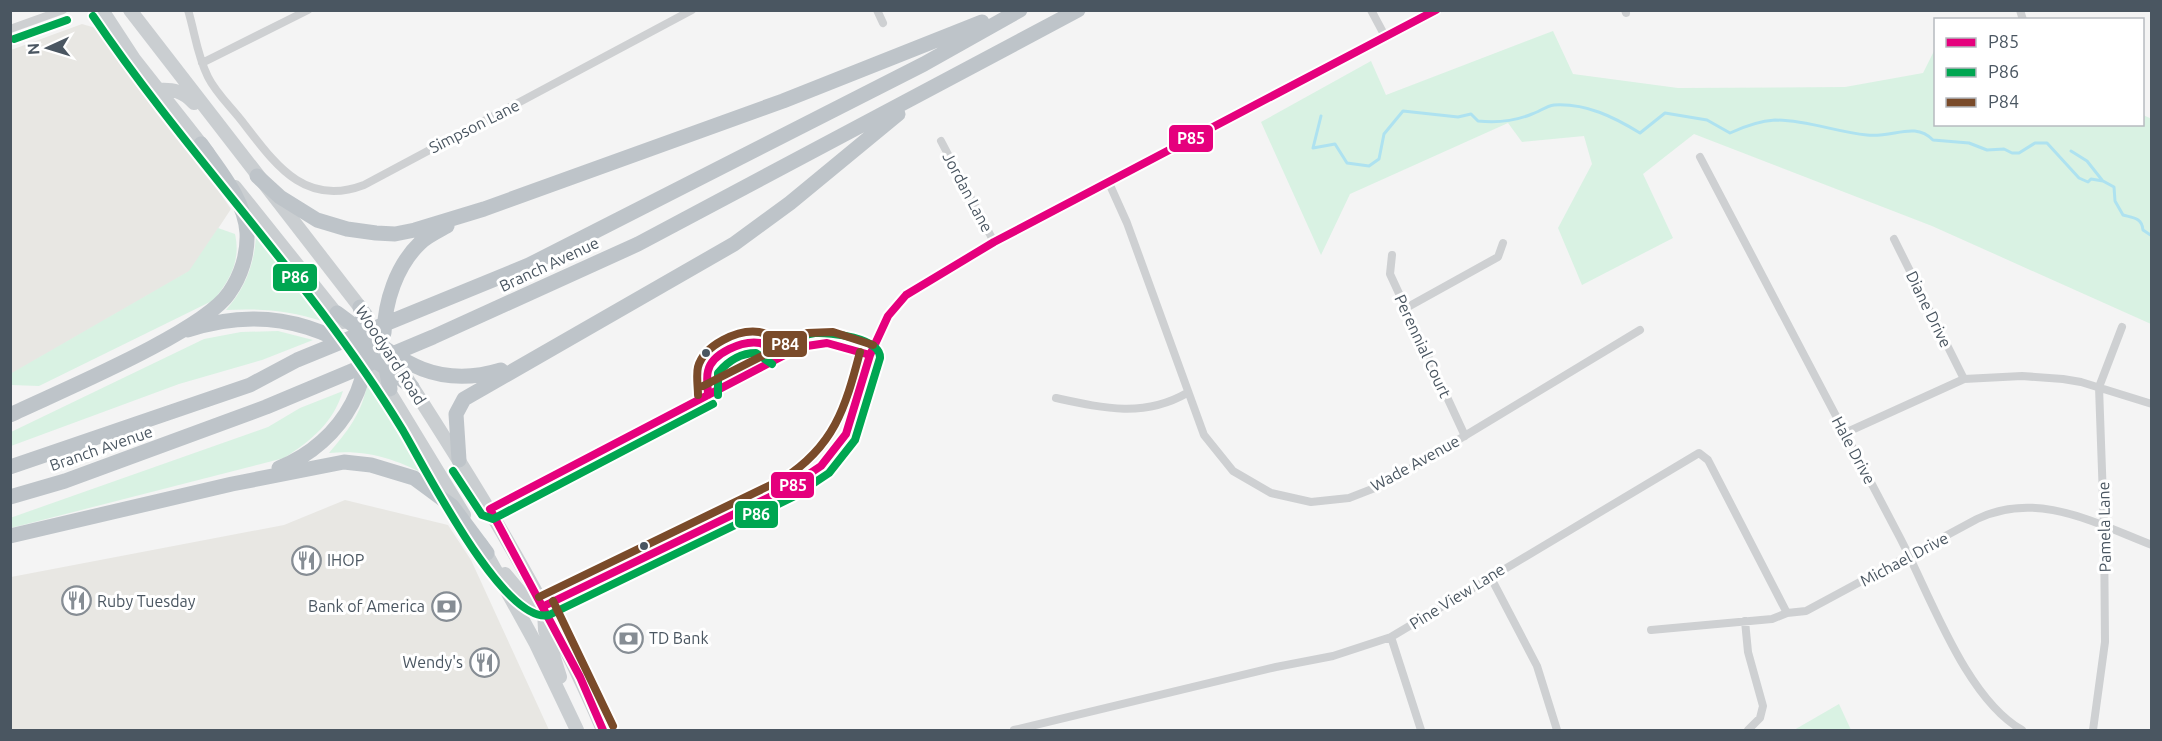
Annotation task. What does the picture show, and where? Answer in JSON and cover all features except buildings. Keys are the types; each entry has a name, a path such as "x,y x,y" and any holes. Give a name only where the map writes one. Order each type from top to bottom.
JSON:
{"highway":[{"path":"257,176 280,197 317,220 347,230 395,234 465,214 783,101 857,70 950,36 1007,10"},
{"name":"Branch Avenue","path":"10,467 239,389 297,360 529,265 924,64 1020,10"},
{"name":"Branch Avenue","path":"10,496 65,481 180,440 316,386 433,337 638,244 1078,10"},
{"path":"459,460 455,423 459,406 479,389 734,244 790,203 889,120 969,69"},
{"path":"171,336 218,305 229,294 239,277 245,254 247,231 240,207 229,184 201,144"},
{"path":"390,389 385,352 384,315 393,287 405,261 421,242 465,214"},
{"path":"246,482 311,452 328,438 345,416 359,389 367,354 368,335 360,307"},
{"path":"337,313 368,335 385,352 412,387"},
{"path":"10,415 171,336 200,326 227,321 285,322 324,331 367,354 385,352 448,377 487,374 535,357"},
{"path":"10,536 344,462 394,470 414,478 452,506 487,554"}],"main road":[{"name":"Woodyard Road","path":"102,10 158,90 337,313 367,354 487,554 536,644 575,727"},
{"name":"Woodyard Road","path":"130,10 227,139 360,307 385,352"},
{"path":"158,90 174,90 187,96 227,139"},
{"name":"Woodyard Road","path":"412,387 490,508 580,676 603,730"},
{"path":"487,554 525,598 544,606 545,630 575,727"}],"street":[{"path":"10,29 63,10"},
{"name":"Simpson Lane","path":"189,10 195,45 216,90 260,145 294,180 311,188 337,192 357,188 692,10"},
{"path":"202,63 308,10"},
{"path":"877,10 883,23"},
{"path":"1371,10 1386,38"},
{"path":"544,606 778,494 821,466 846,434 870,355 888,316 906,294 994,242 1437,10"},
{"name":"Jordan Lane","path":"941,141 994,242"},
{"name":"Hale Drive","path":"1700,157 1911,557 1962,660 1975,682 2002,717 2022,730"},
{"name":"Wade Avenue","path":"1108,183 1127,223 1204,435 1233,471 1271,493 1311,502 1349,498 1385,484 1640,330"},
{"name":"Diane Drive","path":"1894,238 1964,379"},
{"path":"1406,308 1497,257 1503,243"},
{"name":"Perennial Court","path":"1392,255 1390,274 1465,436"},
{"name":"Pamela Lane","path":"2093,730 2105,642 2099,387 2121,327"},
{"path":"490,508 800,347 810,343 832,342 870,355"},
{"path":"1845,433 1964,379 2042,377 2081,382 2151,404"},
{"path":"1056,398 1108,410 1139,410 1172,402 1187,393"},
{"name":"Pine View Lane","path":"1014,730 1276,667 1334,656 1391,637 1684,460 1702,453 1786,613"},
{"name":"Michael Drive","path":"1651,630 1772,619 1786,613 1806,611 1911,557 1990,512 2012,508 2055,509 2151,545"},
{"path":"1490,576 1534,659 1557,730"},
{"path":"1745,621 1748,652 1763,706 1760,718 1748,730"},
{"path":"1391,637 1421,730"}],"shaded area":[{"path":"82,24 99,29 137,83 176,129 231,209 190,271 11,374 11,50"},
{"path":"345,500 448,525 471,560 549,730 11,730 11,577 284,525"}],"green space":[{"path":"1553,31 1573,74 1678,88 1845,87 1923,73 1934,51 1934,126 2144,126 2144,115 2152,119 2151,324 1932,226 1694,134 1643,174 1673,238 1582,285 1558,228 1592,164 1584,136 1522,142 1508,123 1350,194 1321,255 1261,122 1371,61 1386,95"},
{"path":"218,228 235,234 236,253 233,269 214,300 39,386 11,385 10,374 189,271"},
{"path":"256,236 262,240 326,318 322,321 275,311 226,310 247,276"},
{"path":"278,331 313,340 262,360 179,384 11,446 11,432 204,339 241,332"},
{"path":"374,384 431,472 432,478 383,457 357,453 329,453 353,422 367,385"},
{"path":"343,391 334,412 320,430 284,458 11,528 10,518 268,427 300,408"},
{"path":"1839,704 1851,730 1794,730"}],"waterway":[{"path":"1321,116 1313,148 1335,144 1347,163 1369,166 1379,159 1384,134 1403,111 1458,117 1471,114 1478,121 1499,122 1526,116 1554,105 1577,106 1599,112 1640,133 1665,113 1707,120 1730,133 1752,124 1775,120 1799,122 1867,135 1911,131 1926,134 1933,140 1969,143 1987,150 2004,149 2012,153 2019,153 2035,143 2047,143 2079,178 2088,182 2091,179 2103,181 2114,187 2115,201 2123,215 2139,221 2143,230 2152,236"},
{"path":"2071,151 2087,161 2102,180"}],"transit line":[{"name":"P85","path":"544,606 788,488 821,466 846,434 870,355 888,316 906,295 994,242 1436,10"},
{"name":"P86","path":"93,16 130,69 290,271 367,375 402,429 466,539 488,570 510,596 531,612 549,615 793,497 829,473 855,440 880,358 878,351 864,341 822,333 799,337 774,348"},
{"name":"P86","path":"14,39 67,20"},
{"name":"P84","path":"698,395 697,370 701,359 714,345 723,340 741,333 759,332 771,336 786,350"},
{"name":"P84","path":"703,386 807,333 833,332 873,345"},
{"name":"P85","path":"708,395 708,371 715,359 729,349 745,344 760,343 779,357"},
{"name":"P85","path":"603,730 580,677 490,509 800,347 827,343 870,355"},
{"name":"P84","path":"539,597 783,479 814,453 826,439 842,409 860,352"},
{"name":"P86","path":"718,395 718,373 735,358 756,353 772,364"},
{"name":"P86","path":"453,471 482,515 493,519 713,404"},
{"name":"P84","path":"553,601 613,726"}],"place":[{"name":"IHOP","path":"306,560"},
{"name":"Ruby Tuesday","path":"76,601"},
{"name":"Bank of America","path":"446,606"},
{"name":"TD Bank","path":"628,638"},
{"name":"Wendy's","path":"484,662"}]}
